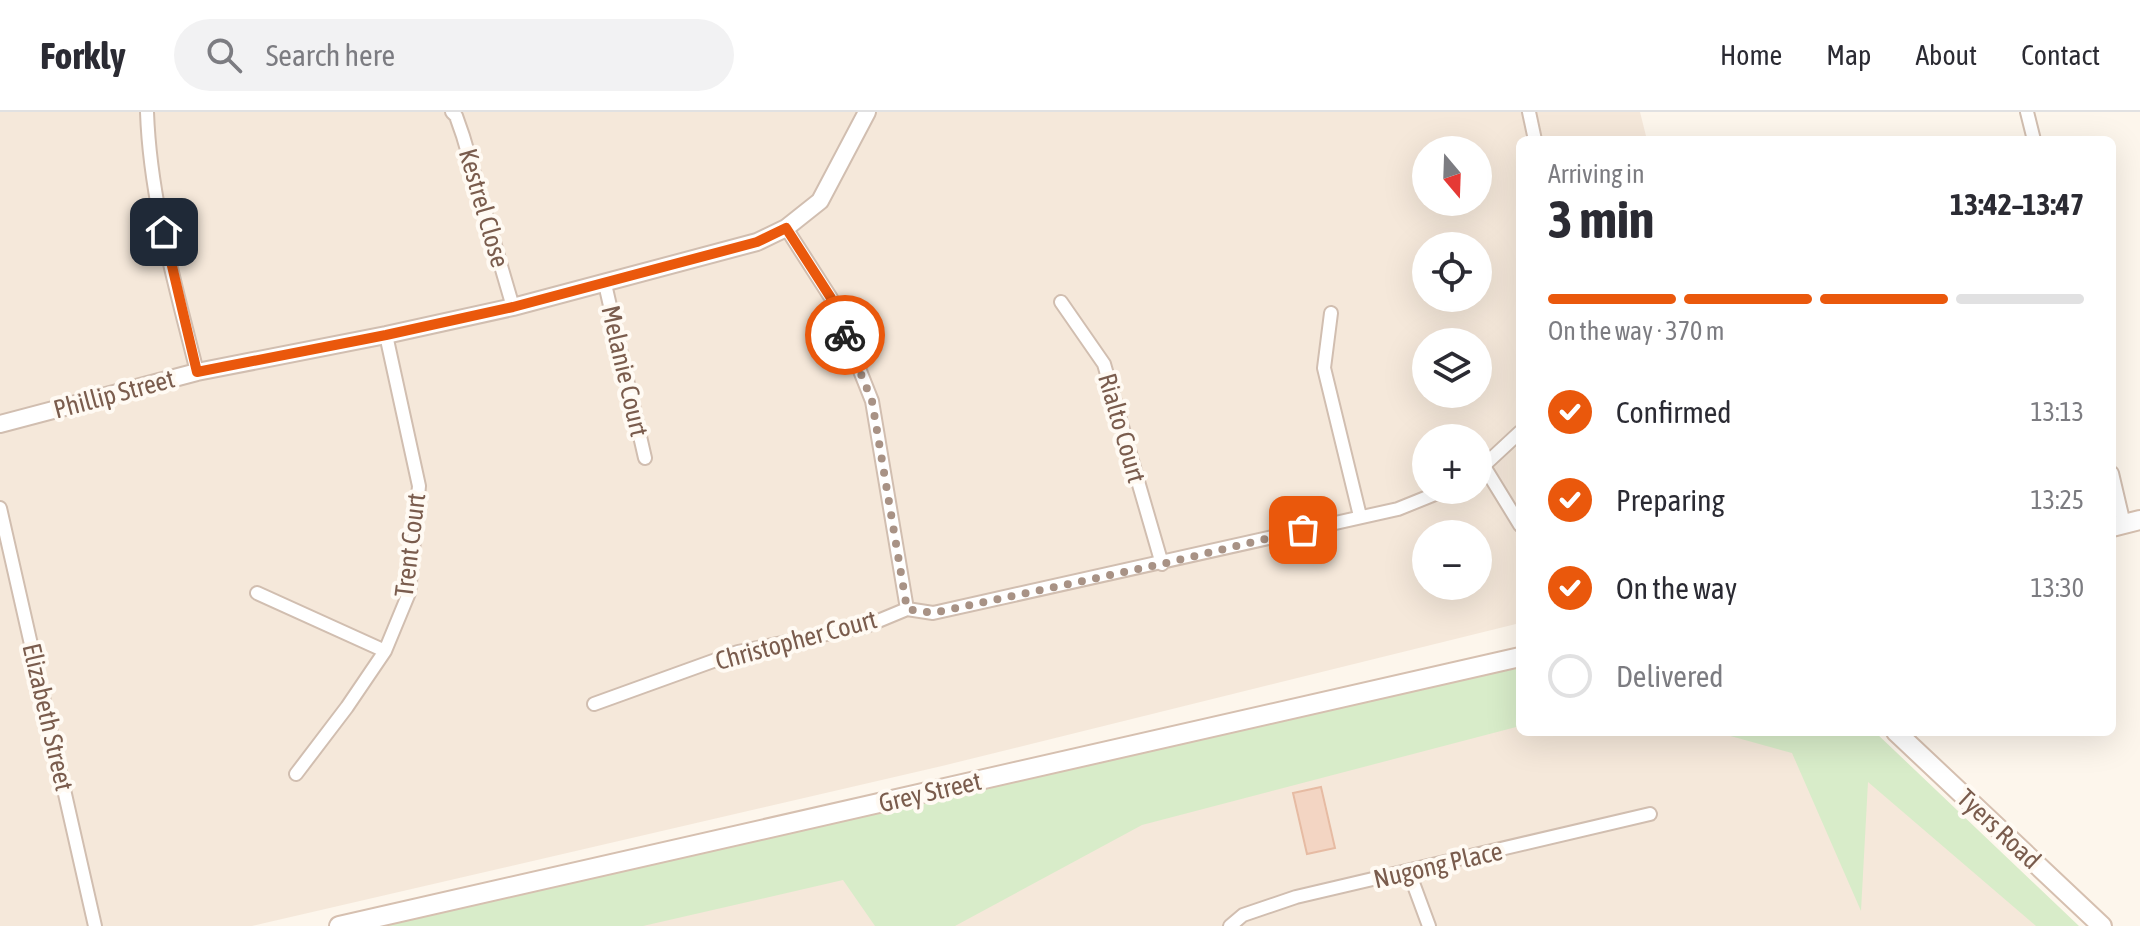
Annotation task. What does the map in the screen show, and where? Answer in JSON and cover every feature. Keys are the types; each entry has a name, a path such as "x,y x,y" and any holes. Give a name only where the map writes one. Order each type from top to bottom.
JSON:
{"main road":[{"name":"Grey Street","path":"339,926 1516,658"},
{"name":"Tyers Road","path":"1900,736 2102,926"}],"street":[{"path":"147,112 148,143 169,261 197,372"},
{"name":"Kestrel Close","path":"452,112 463,136 513,307"},
{"name":"Phillip Street","path":"0,424 197,372 513,307 757,242 786,228 820,201 867,112"},
{"path":"1529,112 1534,136"},
{"path":"2027,112 2033,136"},
{"path":"786,228 831,298 872,401 907,609 933,613 1162,564 1412,503"},
{"name":"Melanie Court","path":"605,284 645,458"},
{"name":"Rialto Court","path":"1061,302 1104,364 1162,564"},
{"path":"1331,313 1324,368 1360,516"},
{"name":"Trent Court","path":"296,774 385,651 409,593 419,486 386,335"},
{"path":"1492,459 1516,436"},
{"path":"1492,486 1516,519"},
{"path":"2116,488 2125,523"},
{"name":"Elizabeth Street","path":"0,508 95,926"},
{"path":"257,593 385,651"},
{"name":"Christopher Court","path":"594,704 738,652 866,626 907,609"},
{"name":"Nugong Place","path":"1230,926 1243,915 1296,897 1650,814"},
{"path":"1409,872 1429,926"}],"shaded area":[{"path":"0,112 1640,112 1646,136 1516,136 1516,624 942,766 252,926 0,926"},
{"path":"1516,711 1516,736 1802,736 1937,804 2068,926 576,926"}],"green space":[{"path":"1516,669 1516,727 1142,825 955,926 875,926 843,880 643,926 372,926 1362,700"},
{"path":"1730,736 1879,736 2079,926 2036,926 1868,782 1861,911 1792,753"}],"building":[{"path":"1321,787 1335,848 1307,854 1293,793"}],"way so far":[{"path":"845,335 872,401 907,609 933,613 1303,530"}],"route":[{"path":"164,232 197,372 513,307 757,242 786,228 831,298 845,335"}]}
